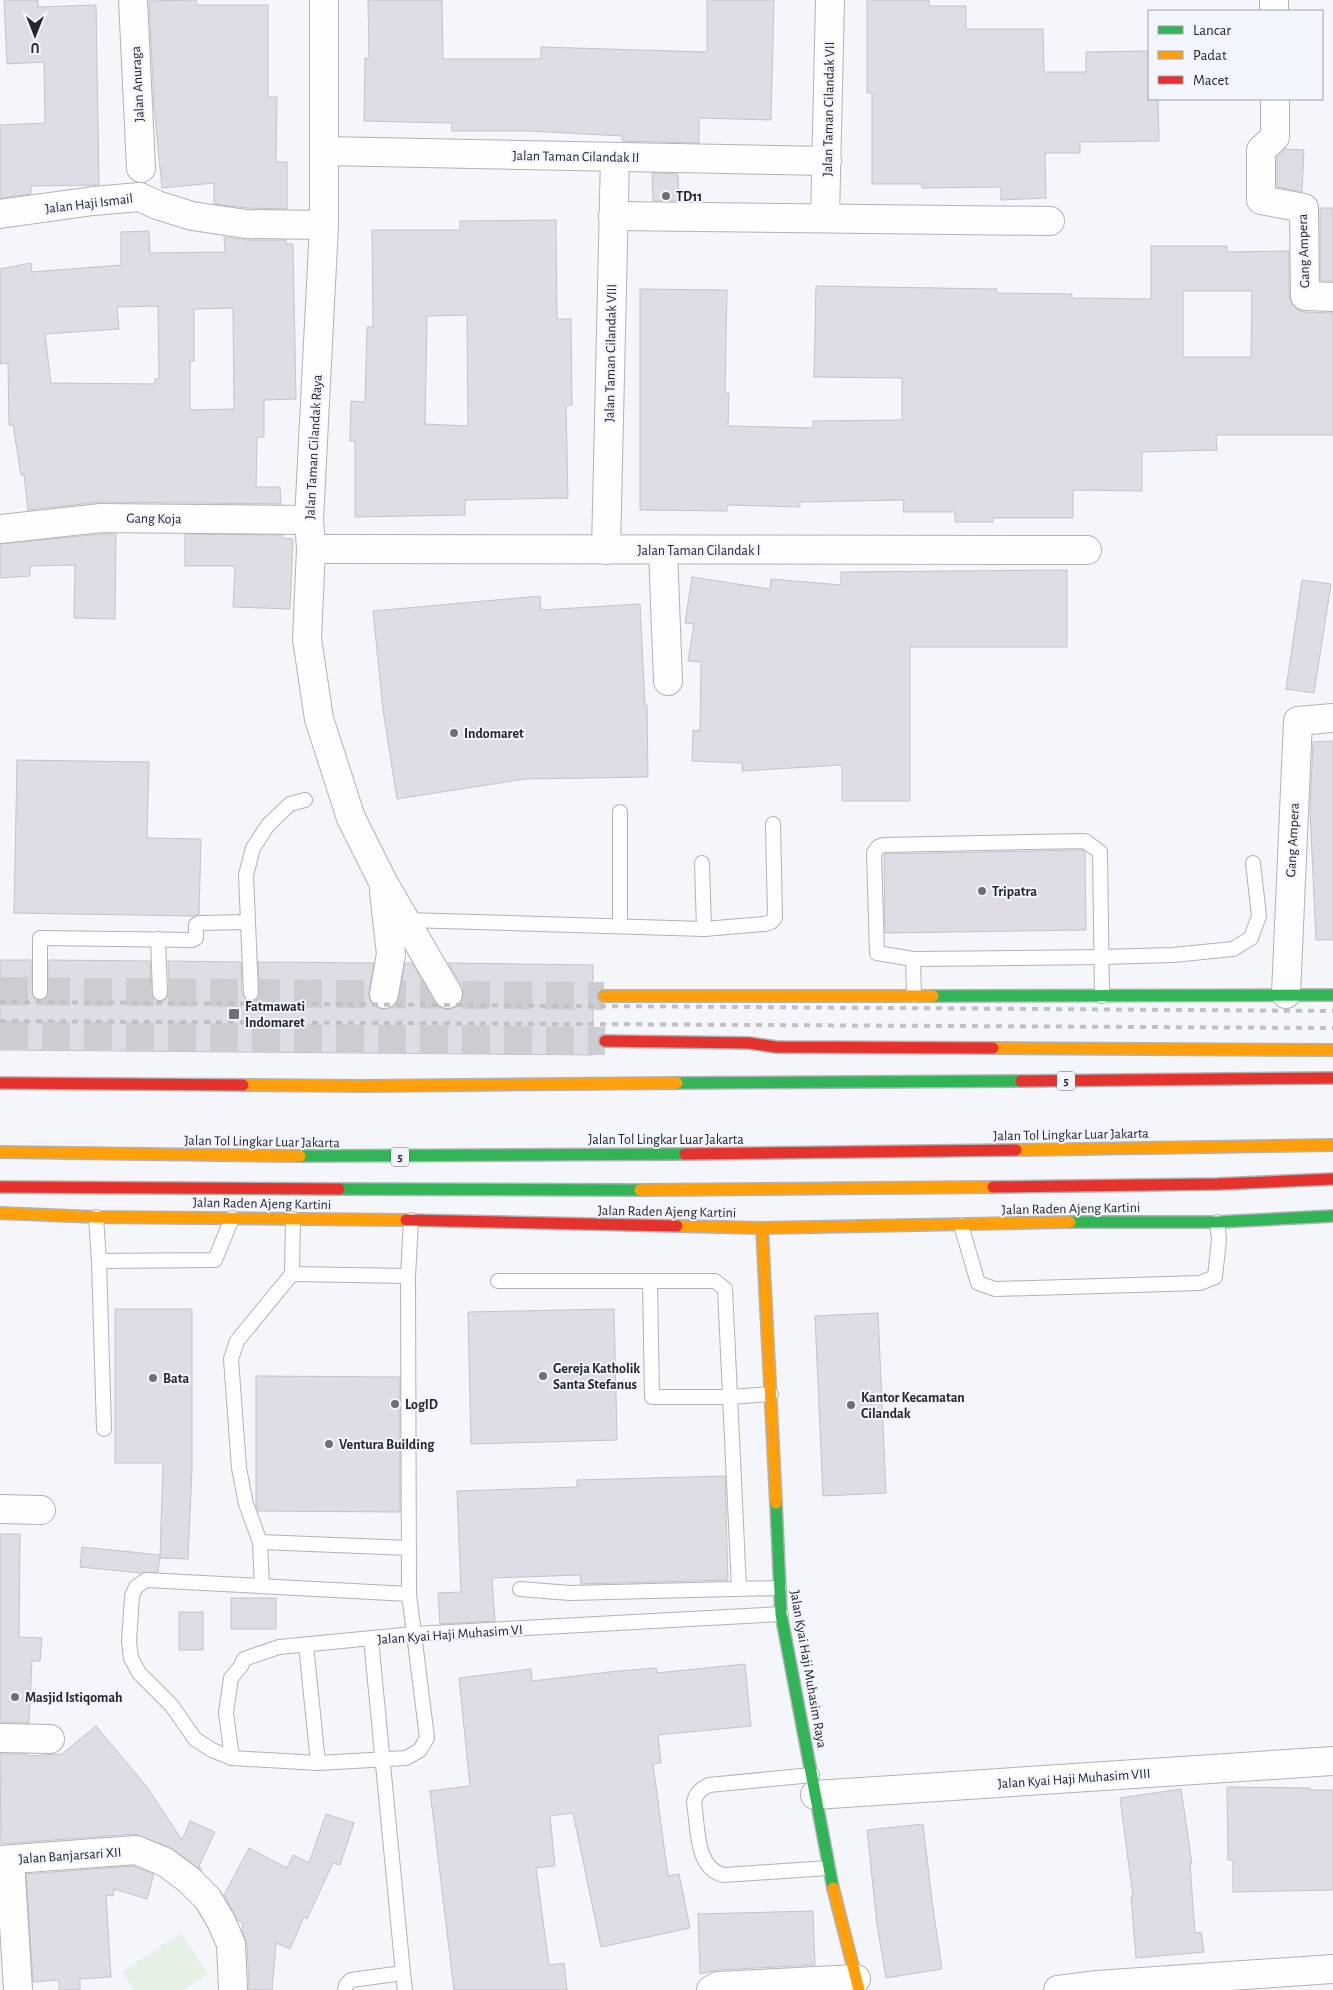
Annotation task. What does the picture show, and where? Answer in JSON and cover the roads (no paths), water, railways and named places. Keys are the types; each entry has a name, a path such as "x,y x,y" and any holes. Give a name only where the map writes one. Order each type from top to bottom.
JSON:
{"main road":[{"path":"604,996 1333,995"},
{"path":"605,1046 751,1051 776,1047 1333,1050"},
{"name":"5","path":"0,1083 363,1086 1333,1078"},
{"name":"Jalan Tol Lingkar Luar Jakarta","path":"0,1152 356,1157 801,1154 1333,1145"},
{"path":"0,1187 279,1190 714,1190 1143,1185 1333,1178"},
{"name":"Jalan Raden Ajeng Kartini","path":"0,1213 96,1217 411,1220 762,1228 1040,1222 1217,1222 1333,1216"},
{"name":"Jalan Kyai Haji Muhasim Raya","path":"762,1228 779,1588 782,1614 828,1868 857,1984"}],"street":[{"name":"Jalan Anuraga","path":"133,0 141,168"},
{"name":"Jalan Taman Cilandak Raya","path":"324,0 324,225 309,520 311,549 307,639 319,719 352,818 383,882 448,994"},
{"name":"Jalan Taman Cilandak VII","path":"825,218 830,0"},
{"name":"Gang Ampera","path":"1275,100 1275,137 1262,150 1261,200 1304,208 1305,296 1333,297"},
{"name":"Jalan Taman Cilandak II","path":"325,151 827,161"},
{"name":"Jalan Taman Cilandak VIII","path":"606,550 614,157"},
{"name":"Jalan Haji Ismail","path":"0,214 93,201 140,197 157,206 192,216 246,224 324,225"},
{"path":"613,216 1050,221"},
{"name":"Gang Koja","path":"0,528 101,518 309,520"},
{"name":"Jalan Taman Cilandak I","path":"311,549 1086,550"},
{"path":"663,550 668,681"},
{"name":"Gang Ampera","path":"1286,994 1298,721 1333,718"},
{"name":"Jalan Taman Cilandak Raya","path":"383,882 389,922 391,954 384,994"},
{"path":"0,1509 41,1510"},
{"path":"0,1738 50,1739"},
{"name":"Jalan Kyai Haji Muhasim VIII","path":"813,1785 1333,1761"},
{"name":"Jalan Banjarsari XII","path":"5,1860 136,1850 165,1862 189,1880 208,1899 221,1921 231,1944 233,1990"},
{"path":"5,1860 18,1990"},
{"path":"1058,1990 1097,1986 1250,1983 1333,1969"},
{"path":"711,1990 718,1986 857,1984"}],"lane":[{"path":"251,993 246,875 253,848 268,825 290,804 305,800"},
{"path":"620,812 620,926"},
{"path":"406,920 704,930 765,924 775,918 773,824"},
{"path":"1102,996 1101,957 1100,852 1085,841 883,845 878,847 874,853 877,953 913,959 1101,957 1173,955 1233,949 1251,938 1258,916 1253,863"},
{"path":"702,863 704,930"},
{"path":"40,992 40,938 192,940 196,938 196,925 199,923 248,922"},
{"path":"158,939 160,993"},
{"path":"913,959 914,995"},
{"path":"96,1217 104,1429"},
{"path":"99,1261 215,1260 232,1218"},
{"path":"262,1586 260,1542 246,1504 239,1468 231,1359 237,1341 292,1274 287,1219"},
{"path":"409,1594 146,1580 136,1587 132,1596 129,1641 131,1658 139,1673 172,1706 195,1739 212,1750 232,1758 318,1763 406,1758 420,1750 427,1738 409,1594 408,1276 411,1220"},
{"path":"961,1225 978,1283 995,1288 1200,1284 1215,1277 1219,1239 1217,1222"},
{"path":"292,1274 408,1276"},
{"path":"498,1281 715,1281 725,1288 739,1588"},
{"path":"650,1281 652,1397 730,1397 771,1394"},
{"path":"260,1542 409,1548"},
{"path":"520,1589 570,1592 779,1588"},
{"name":"Jalan Kyai Haji Muhasim VI","path":"406,1990 370,1639 414,1634 782,1614"},
{"path":"232,1758 226,1713 231,1678 244,1659 279,1647 370,1639"},
{"path":"306,1645 318,1763"},
{"path":"813,1785 710,1785 704,1788 694,1802 702,1856 710,1869 716,1874 724,1875 828,1868"},
{"path":"345,1990 346,1985 351,1980 403,1973"}],"tunnel":[{"path":"0,991 604,996"},
{"path":"0,1035 605,1041"}],"railway":[{"path":"0,1002 1333,1011"},
{"path":"0,1021 1333,1028"}],"place":[{"name":"TD11","path":"666,196"},
{"name":"Indomaret","path":"454,733"},
{"name":"Tripatra","path":"982,891"},
{"name":"Fatmawati Indomaret","path":"234,1014"},
{"name":"Gereja Katholik Santa Stefanus","path":"543,1376"},
{"name":"Bata","path":"153,1378"},
{"name":"LogID","path":"395,1404"},
{"name":"Kantor Kecamatan Cilandak","path":"851,1405"},
{"name":"Ventura Building","path":"329,1444"},
{"name":"Masjid Istiqomah","path":"15,1697"}]}
